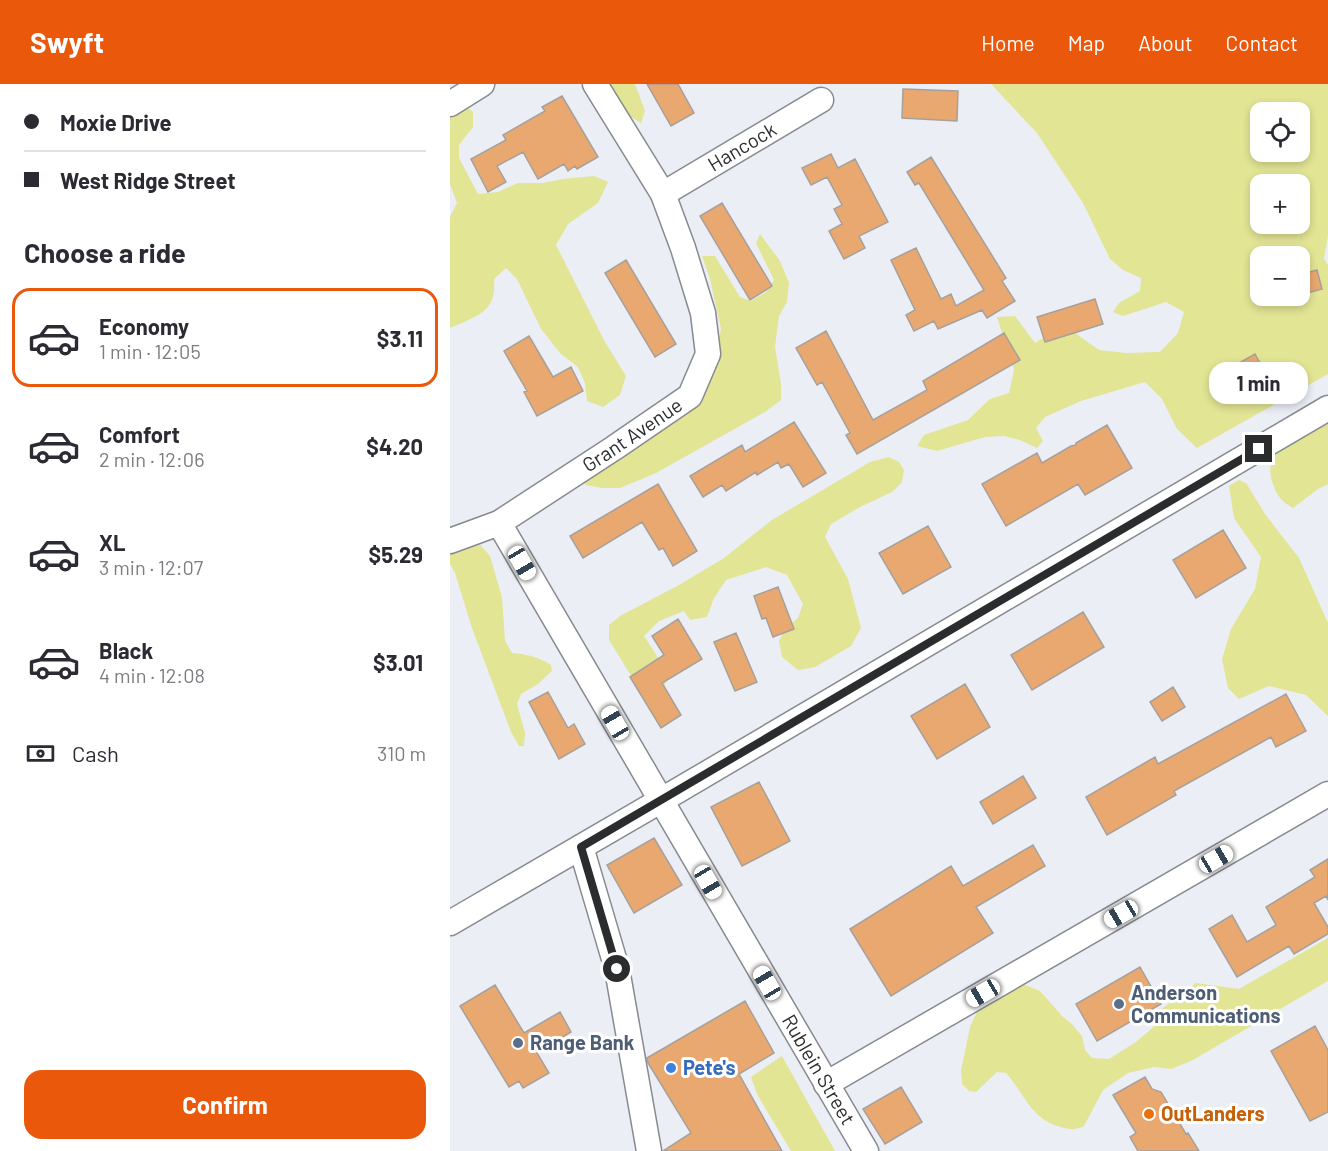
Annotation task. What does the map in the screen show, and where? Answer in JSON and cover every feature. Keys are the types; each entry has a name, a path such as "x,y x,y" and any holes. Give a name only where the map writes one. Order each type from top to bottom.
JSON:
{"street":[{"path":"450,104 483,84"},
{"name":"Grant Avenue","path":"450,541 499,523 690,396 708,354 703,313 663,194 595,84"},
{"name":"Hancock","path":"663,194 821,100"},
{"path":"450,922 1328,408"},
{"name":"Rublein Street","path":"499,523 866,1151"},
{"path":"826,1084 1328,794"},
{"path":"581,847 617,969 649,1151"}],"green space":[{"path":"606,84 635,84 645,111 641,123 628,115"},
{"path":"991,84 1328,84 1328,235 1324,259 1328,265 1328,374 1197,448 1177,429 1162,399 1145,382 1081,401 1045,417 1036,428 1043,441 1037,448 1004,436 985,437 937,451 917,446 924,435 968,420 990,399 1009,393 1014,370 997,317 1015,316 1035,343 1053,332 1071,330 1099,350 1126,353 1160,352 1178,333 1184,312 1166,302 1123,316 1113,312 1119,303 1140,291 1141,278 1123,270 1110,259 1083,203 1037,133"},
{"path":"465,106 473,112 473,127 459,145 459,158 478,194 498,192 518,183 543,183 594,176 608,182 598,203 568,224 556,245 605,342 626,376 620,395 603,407 587,401 585,383 578,367 561,354 541,329 517,279 506,268 494,279 492,299 483,312 450,328 450,217 457,203 450,184 450,116"},
{"path":"760,234 780,261 789,283 787,302 779,316 775,347 781,400 765,412 656,473 620,488 586,485 576,472 713,364 721,329 710,279 702,256 715,256 740,297 751,301 765,293 774,280 756,243"},
{"path":"1328,416 1328,484 1293,508 1280,498 1273,484 1270,471 1272,460 1286,442"},
{"path":"889,457 899,462 904,470 902,482 892,492 831,524 825,537 848,579 861,628 851,646 815,667 798,670 782,657 779,641 786,627 798,618 803,604 787,575 766,567 726,580 714,598 707,617 690,620 684,611 659,621 644,636 670,676 662,689 635,682 609,640 609,625 620,616 724,558 772,520 870,462"},
{"path":"1239,480 1246,483 1265,514 1299,558 1328,623 1328,716 1306,695 1269,686 1239,699 1228,688 1222,659 1231,629 1255,589 1261,557 1234,518 1229,486"},
{"path":"477,541 490,556 502,597 505,641 512,653 533,656 551,665 552,671 538,684 521,694 517,704 525,733 524,746 519,746 511,732 450,564 450,543"},
{"path":"1328,938 1328,981 1193,1060 1171,1069 1154,1067 1128,1073 1103,1090 1084,1126 1073,1129 1064,1128 1042,1119 1006,1073 997,1072 976,1092 969,1091 962,1084 961,1071 970,1027 980,1005 1018,982 1040,991 1082,1036 1085,1050 1092,1058 1109,1059 1136,1042 1156,1025 1159,1011 1196,983 1239,989"},
{"path":"782,1056 835,1151 791,1151 758,1096 751,1077"}],"building":[{"path":"647,84 678,84 694,113 671,126"},
{"path":"903,89 958,91 957,121 902,118"},
{"path":"562,96 598,157 577,169 575,166 568,171 564,164 538,179 523,152 497,166 506,182 488,192 471,159 506,140 503,135 545,111 542,107"},
{"path":"831,154 838,168 855,159 888,222 859,236 865,248 844,259 829,231 842,224 834,209 842,205 827,177 811,185 802,168"},
{"path":"931,157 1006,278 1002,281 1015,301 987,318 982,310 938,329 934,321 914,331 906,315 915,310 891,260 916,248 941,299 951,294 956,306 984,290 919,183 915,185 907,172"},
{"path":"722,203 772,286 750,300 700,216"},
{"path":"626,260 676,344 655,357 605,273"},
{"path":"1317,270 1322,289 1310,292 1310,272"},
{"path":"1095,299 1103,324 1045,342 1037,317"},
{"path":"826,331 873,420 927,390 923,381 1004,333 1020,360 857,454 846,435 850,433 822,382 817,385 796,348"},
{"path":"529,336 553,377 571,367 583,391 537,416 524,392 527,391 504,351"},
{"path":"1255,354 1265,372 1249,381 1239,363"},
{"path":"794,422 826,473 803,487 789,464 781,468 778,462 757,475 756,472 726,491 722,485 703,497 690,476 742,445 745,452"},
{"path":"1107,425 1132,468 1085,495 1078,484 1006,526 982,484 1037,453 1042,463"},
{"path":"658,484 697,551 673,566 663,548 659,550 642,522 583,558 570,536"},
{"path":"928,526 951,567 903,594 879,553"},
{"path":"1223,530 1246,568 1196,598 1173,560"},
{"path":"778,587 794,629 773,637 766,618 762,619 754,596"},
{"path":"1083,612 1104,647 1032,690 1011,655"},
{"path":"678,619 702,659 662,683 681,715 661,728 630,677 664,655 652,636"},
{"path":"736,633 757,682 735,691 714,642"},
{"path":"965,684 990,727 937,759 911,716"},
{"path":"1173,687 1185,707 1162,721 1150,702"},
{"path":"548,692 568,728 574,724 585,744 559,759 529,702"},
{"path":"1286,694 1306,731 1276,747 1271,737 1174,791 1176,795 1107,835 1086,797 1155,757 1158,764"},
{"path":"1023,776 1036,798 993,824 980,802"},
{"path":"759,782 790,841 742,866 711,807"},
{"path":"654,838 682,885 634,913 607,865"},
{"path":"1033,845 1045,866 976,907 993,933 891,996 850,929 951,866 963,886"},
{"path":"1328,859 1328,900 1326,896 1314,903 1328,927 1328,934 1294,954 1289,946 1237,977 1209,929 1232,915 1247,942 1276,925 1266,907 1315,877 1310,870"},
{"name":"Anderson Communications","path":"1140,967 1161,1004 1097,1041 1076,1004"},
{"name":"Range Bank","path":"495,985 524,1033 560,1012 571,1032 537,1053 549,1073 523,1088 519,1081 509,1087 460,1006"},
{"path":"745,1001 774,1053 739,1074 782,1151 663,1151 691,1133 647,1058"},
{"path":"1315,1026 1328,1050 1328,1112 1310,1121 1271,1051"},
{"name":"OutLanders","path":"1145,1077 1152,1089 1161,1092 1199,1151 1138,1151 1130,1137 1136,1133 1113,1095"},
{"path":"901,1087 922,1122 885,1144 863,1109"}],"place":[{"name":"Anderson Communications","path":"1119,1004"},
{"name":"Range Bank","path":"518,1043"},
{"name":"Pete's","path":"671,1068"},
{"name":"OutLanders","path":"1149,1114"}],"route":[{"path":"617,969 581,847 1259,449"}]}
